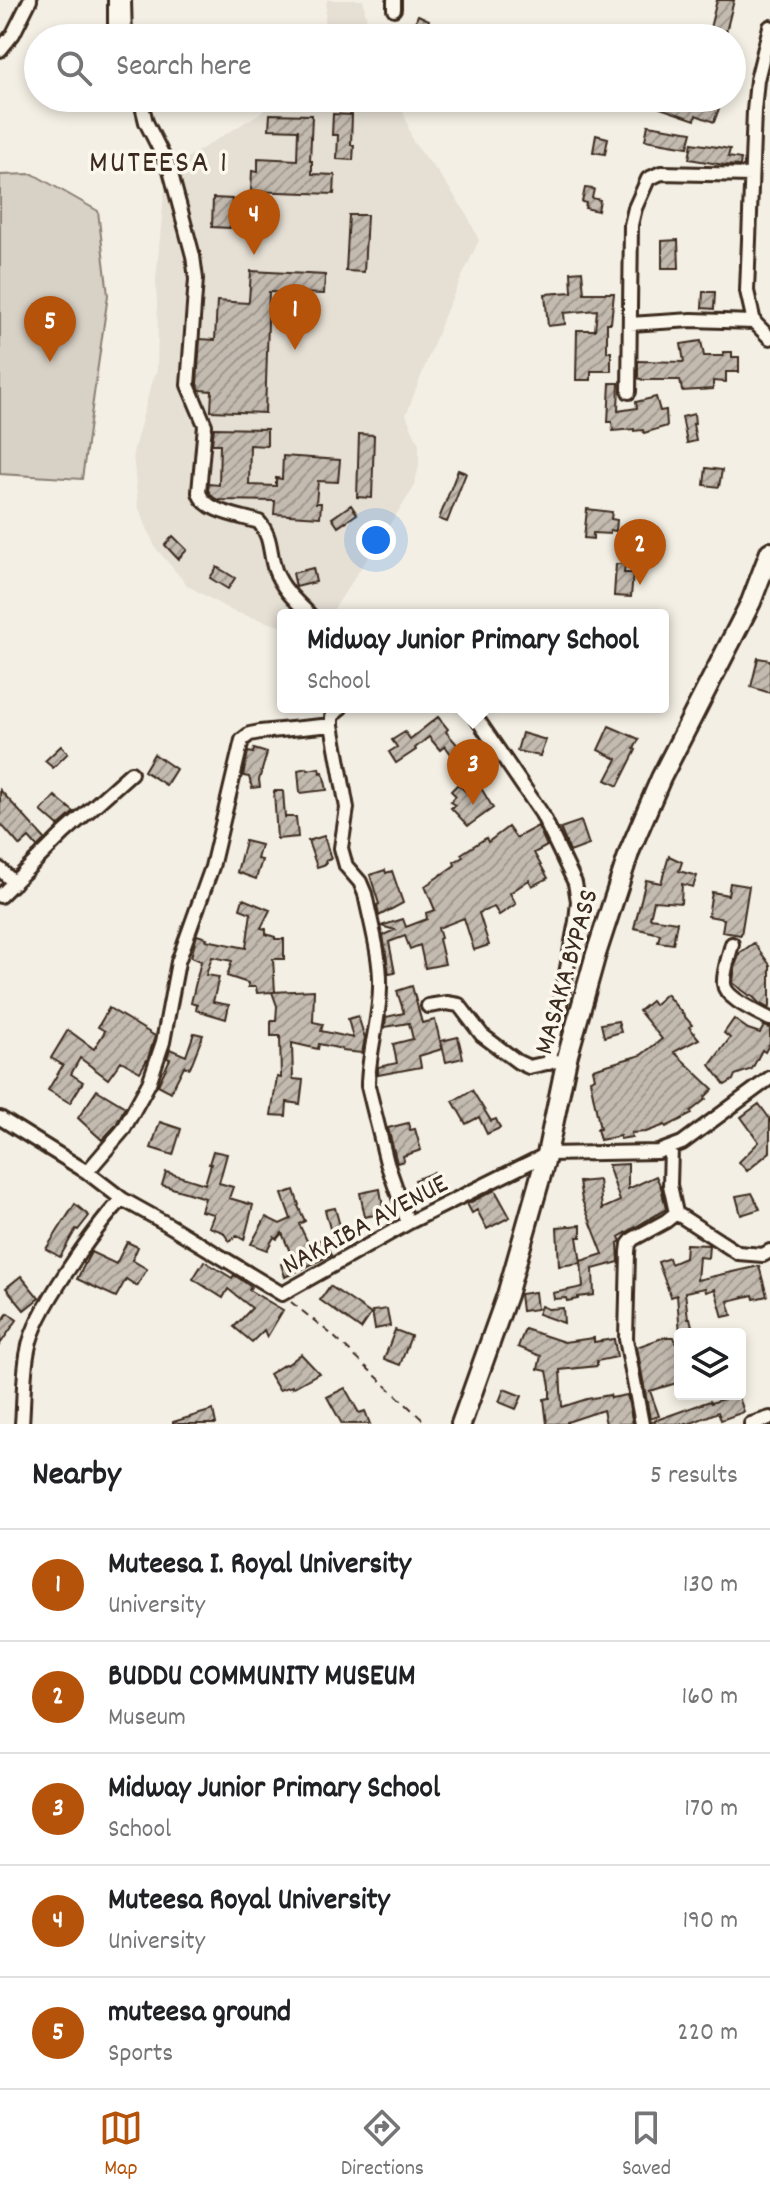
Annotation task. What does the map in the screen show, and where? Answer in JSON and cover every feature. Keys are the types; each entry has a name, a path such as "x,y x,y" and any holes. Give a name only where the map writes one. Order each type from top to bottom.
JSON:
{"highway":[{"name":"MASAKA BYPASS","path":"461,1424 507,1295 547,1154 558,1060 630,850 661,778 751,602 770,552"}],"street":[{"path":"0,50 13,34 30,0"},
{"path":"115,0 115,24"},
{"path":"124,0 125,24"},
{"path":"770,27 757,80 747,291 754,322 770,338"},
{"path":"138,112 170,170 193,256 196,279 188,385 205,425 199,492 201,500 209,506 259,522 269,537 275,569 285,590 304,609"},
{"path":"144,112 146,122"},
{"path":"629,392 631,225 648,179 661,173 751,175"},
{"path":"630,324 692,320 754,322"},
{"path":"336,713 332,725 347,808 341,848 346,866 360,882 365,894 381,984 368,1086 387,1163 408,1223"},
{"path":"428,1006 459,1005 482,1035 529,1067 558,1060 578,901 575,883 542,814 473,713"},
{"path":"87,1172 123,1130 149,1083 163,1042 178,962 212,867 242,740 260,732 332,725"},
{"path":"0,896 131,773"},
{"path":"0,869 14,883"},
{"path":"732,944 723,982 725,990 731,997 770,1019"},
{"name":"NAKAIBA AVENUE","path":"0,1118 87,1172 122,1199 282,1294 408,1223 547,1154 658,1152 671,1148 770,1078"},
{"path":"671,1148 670,1185 676,1213 738,1253 763,1255 770,1251"},
{"path":"22,1424 28,1349 33,1333 61,1281 106,1216 122,1199"},
{"path":"642,1424 626,1339 629,1244 676,1213"},
{"path":"751,1424 770,1418"}],"path":[{"path":"282,1294 331,1334 427,1424"}],"shaded area":[{"path":"327,0 363,0 367,24 324,24"},
{"path":"262,112 403,112 413,142 466,213 479,240 447,309 406,415 419,444 419,466 413,489 334,609 277,609 277,625 232,611 188,586 155,547 138,506 133,453 157,370 156,280 166,174 177,164"},
{"path":"33,174 98,211 108,295 82,479 0,474 0,175"}],"building":[{"path":"717,0 734,0 728,24 711,24"},
{"path":"418,15 429,20 427,24 414,24"},
{"path":"672,112 718,112 714,122 696,115 695,120"},
{"path":"270,114 312,115 312,174 335,175 334,194 251,191 252,171 258,172 258,158 297,160 298,130 269,129"},
{"path":"333,114 352,115 353,160 337,159 338,135 332,135"},
{"path":"648,125 692,132 688,147 645,140"},
{"path":"596,135 608,138 605,154 593,152"},
{"path":"692,143 730,149 728,157 741,159 740,166 689,159"},
{"path":"585,188 594,189 592,198 600,200 598,211 585,208 586,203 582,202"},
{"path":"213,198 232,199 230,228 212,227"},
{"path":"349,215 367,215 364,272 346,271"},
{"path":"678,240 679,268 662,268 662,241"},
{"path":"251,271 325,275 324,294 269,292 265,413 211,411 212,391 200,390 197,384 200,339 215,340 217,301 248,303"},
{"path":"582,271 584,293 614,293 611,323 607,323 607,352 611,352 611,371 591,371 591,380 576,380 577,330 595,330 597,310 564,313 565,324 548,326 545,294 572,292 571,272"},
{"path":"703,292 715,292 714,309 702,308"},
{"path":"701,341 704,356 723,356 723,352 732,352 732,357 739,357 739,372 726,372 726,382 713,381 713,389 682,391 680,380 638,378 638,361 684,362 681,344"},
{"path":"610,383 619,383 618,411 637,408 636,402 656,397 660,411 666,410 667,426 644,433 643,430 634,429 613,431 612,422 608,422"},
{"path":"694,414 696,441 687,443 682,417"},
{"path":"214,428 267,429 267,446 250,445 249,485 276,486 276,478 282,479 283,456 340,460 338,482 318,481 316,503 321,503 320,517 274,514 275,501 218,500 213,497 208,490 209,484 219,485 220,444 212,444"},
{"path":"359,434 374,435 372,498 357,497"},
{"path":"706,468 722,470 719,487 704,485"},
{"path":"458,470 466,473 447,522 439,519"},
{"path":"351,505 357,514 338,527 332,518"},
{"path":"587,509 612,512 611,519 617,520 616,531 610,530 610,534 593,533 593,539 584,538"},
{"path":"173,536 187,550 178,559 165,545"},
{"path":"616,564 625,564 624,573 633,573 631,597 614,596"},
{"path":"217,567 235,578 228,589 210,578"},
{"path":"313,568 316,582 296,587 293,573"},
{"path":"758,658 770,660 770,693 751,687"},
{"path":"438,717 448,729 446,732 471,758 460,766 445,746 440,750 429,737 396,763 389,752 397,747 392,740 405,732 410,739"},
{"path":"609,726 639,739 618,786 606,780 617,759 598,750"},
{"path":"522,733 546,740 540,756 517,751"},
{"path":"61,746 68,753 53,768 45,761"},
{"path":"254,749 267,753 260,787 252,788 249,777 243,776 248,752 253,753"},
{"path":"154,754 176,769 166,785 144,771"},
{"path":"319,768 320,773 323,772 327,790 300,793 298,770"},
{"path":"458,784 469,795 481,788 493,808 468,826 451,808 455,805 450,802 456,796 451,791"},
{"path":"0,790 45,839 37,847 29,838 20,846 0,823"},
{"path":"274,791 283,791 285,817 296,817 298,837 277,839"},
{"path":"55,796 74,812 58,826 41,811"},
{"path":"581,821 589,845 570,852 560,828"},
{"path":"538,826 547,846 534,853 548,878 532,886 529,880 510,893 516,904 499,915 494,907 479,913 489,945 474,950 464,918 438,928 445,964 425,968 420,945 410,949 405,936 389,942 395,973 389,974 383,935 395,930 381,926 403,919 406,927 427,919 426,913 435,910 425,886 455,865 454,862 463,857 461,854 486,838 488,842 508,827 516,838"},
{"path":"324,836 331,859 317,867 308,841"},
{"path":"245,841 261,845 257,859 262,860 256,879 237,872"},
{"path":"669,856 682,862 679,871 697,876 693,887 682,884 681,903 654,901 650,918 677,922 673,944 658,942 660,934 634,928 646,880 661,883"},
{"path":"385,870 386,873 392,871 403,903 379,916 379,904 370,875"},
{"path":"730,883 749,886 741,935 722,932 724,919 708,916 712,892 728,895"},
{"path":"243,899 270,910 261,928 275,939 284,939 284,959 273,959 275,992 314,990 313,1022 323,1024 321,1031 353,1038 348,1019 358,1016 365,1038 362,1053 319,1044 318,1049 292,1043 293,1079 303,1080 300,1104 287,1102 286,1116 271,1115 277,1077 281,1078 280,1036 271,1036 271,1021 276,1021 277,1006 272,992 257,993 256,987 248,987 248,983 227,976 232,961 212,957 206,975 219,977 213,1002 229,1005 226,1019 196,1010 197,1005 191,1003 201,961 191,957 197,935 206,940 246,948 251,913 240,909"},
{"path":"754,943 770,965 768,1008 733,983 740,953"},
{"path":"412,986 422,1023 435,1020 442,1049 419,1056 421,1067 378,1075 378,1067 397,1063 393,1044 413,1039 409,1023 385,1027 386,1017 404,1013 397,991"},
{"path":"666,994 692,1025 689,1027 699,1039 674,1052 713,1089 691,1111 692,1114 666,1127 631,1133 632,1137 600,1140 590,1080 595,1078 593,1069 641,1055 662,1039 639,1011 651,1001 654,1005"},
{"path":"109,1008 155,1036 148,1058 140,1072 121,1061 108,1079 80,1058 71,1074 83,1082 70,1103 48,1090 63,1065 51,1058 68,1030 94,1049 105,1031 98,1027"},
{"path":"734,1019 760,1033 764,1026 770,1028 770,1043 765,1052 762,1050 752,1069 735,1075 725,1085 710,1065 730,1038 724,1033"},
{"path":"618,1021 621,1032 604,1037 601,1024"},
{"path":"194,1033 203,1035 190,1068 184,1066 171,1092 158,1085 170,1059 167,1058 170,1049 186,1056"},
{"path":"458,1037 463,1058 446,1062 441,1041"},
{"path":"97,1090 125,1107 116,1125 102,1140 78,1118"},
{"path":"472,1090 491,1121 496,1119 500,1128 487,1134 479,1117 466,1124 453,1101"},
{"path":"759,1104 770,1119 770,1152 747,1171 739,1162 759,1142 741,1117"},
{"path":"160,1122 181,1129 173,1155 151,1148"},
{"path":"408,1123 410,1130 415,1129 421,1150 403,1156 404,1161 397,1163 388,1128"},
{"path":"213,1151 227,1154 219,1183 233,1187 229,1198 253,1205 244,1240 237,1236 229,1241 223,1232 209,1227 214,1214 201,1211 205,1198 162,1185 166,1172 205,1184"},
{"path":"628,1164 628,1189 656,1176 666,1209 619,1237 619,1262 593,1269 594,1295 567,1301 566,1298 554,1299 553,1293 583,1287 581,1261 603,1254 582,1200 579,1182 599,1180 602,1209 620,1201 608,1165"},
{"path":"434,1172 440,1186 421,1194 415,1180"},
{"path":"380,1189 384,1213 365,1217 360,1193"},
{"path":"294,1190 305,1221 299,1224 309,1245 323,1238 331,1255 285,1277 281,1264 293,1259 282,1233 277,1239 274,1237 267,1250 251,1244 266,1217 280,1224 291,1219 282,1194"},
{"path":"495,1190 510,1217 487,1229 477,1210 472,1213 467,1204"},
{"path":"752,1193 760,1209 741,1215 736,1196"},
{"path":"75,1204 89,1216 76,1229 60,1257 46,1249"},
{"path":"335,1208 342,1233 332,1236 325,1210"},
{"path":"581,1225 581,1237 577,1237 581,1263 559,1266 557,1227"},
{"path":"127,1242 138,1247 132,1260 147,1269 137,1286 126,1279 116,1297 77,1279 91,1252 116,1264"},
{"path":"686,1244 709,1245 708,1258 699,1257 697,1280 759,1266 767,1296 754,1299 753,1295 728,1301 732,1315 723,1317 715,1289 685,1292 692,1328 680,1328 677,1295 671,1297 658,1262 669,1258 671,1264 685,1258"},
{"path":"204,1261 232,1278 234,1275 251,1287 249,1290 283,1310 267,1337 264,1330 252,1342 234,1327 252,1308 228,1289 223,1298 193,1279"},
{"path":"21,1276 39,1298 24,1310 6,1288"},
{"path":"330,1286 371,1314 361,1329 320,1300"},
{"path":"535,1292 537,1309 522,1311 520,1294"},
{"path":"541,1306 563,1308 564,1323 538,1314"},
{"path":"387,1309 390,1326 375,1329 372,1311"},
{"path":"8,1313 17,1320 0,1344 0,1324"},
{"path":"525,1329 564,1342 614,1339 617,1357 597,1361 597,1366 560,1370 562,1407 587,1399 627,1395 633,1424 606,1424 603,1410 567,1424 547,1424 544,1399 550,1398 550,1386 547,1371 538,1369 541,1356 518,1347"},
{"path":"395,1330 411,1336 400,1365 384,1359"},
{"path":"674,1337 674,1384 650,1391 659,1416 650,1419 637,1347"},
{"path":"301,1354 319,1373 292,1388 279,1390 269,1374"},
{"path":"345,1388 359,1413 365,1411 370,1424 342,1424 327,1397"},
{"path":"504,1389 522,1396 516,1409 499,1402"},
{"path":"740,1400 744,1412 721,1420 718,1412 689,1424 651,1424 710,1401"},
{"path":"213,1410 216,1424 173,1424 173,1422"}],"place":[{"name":"Muteesa Royal University","path":"254,255"},
{"name":"Muteesa I. Royal University","path":"295,350"},
{"name":"muteesa ground","path":"50,362"},
{"name":"BUDDU COMMUNITY MUSEUM","path":"640,585"},
{"name":"Midway Junior Primary School","path":"473,805"}],"district":[{"name":"MUTEESA 1","path":"159,160"}]}
